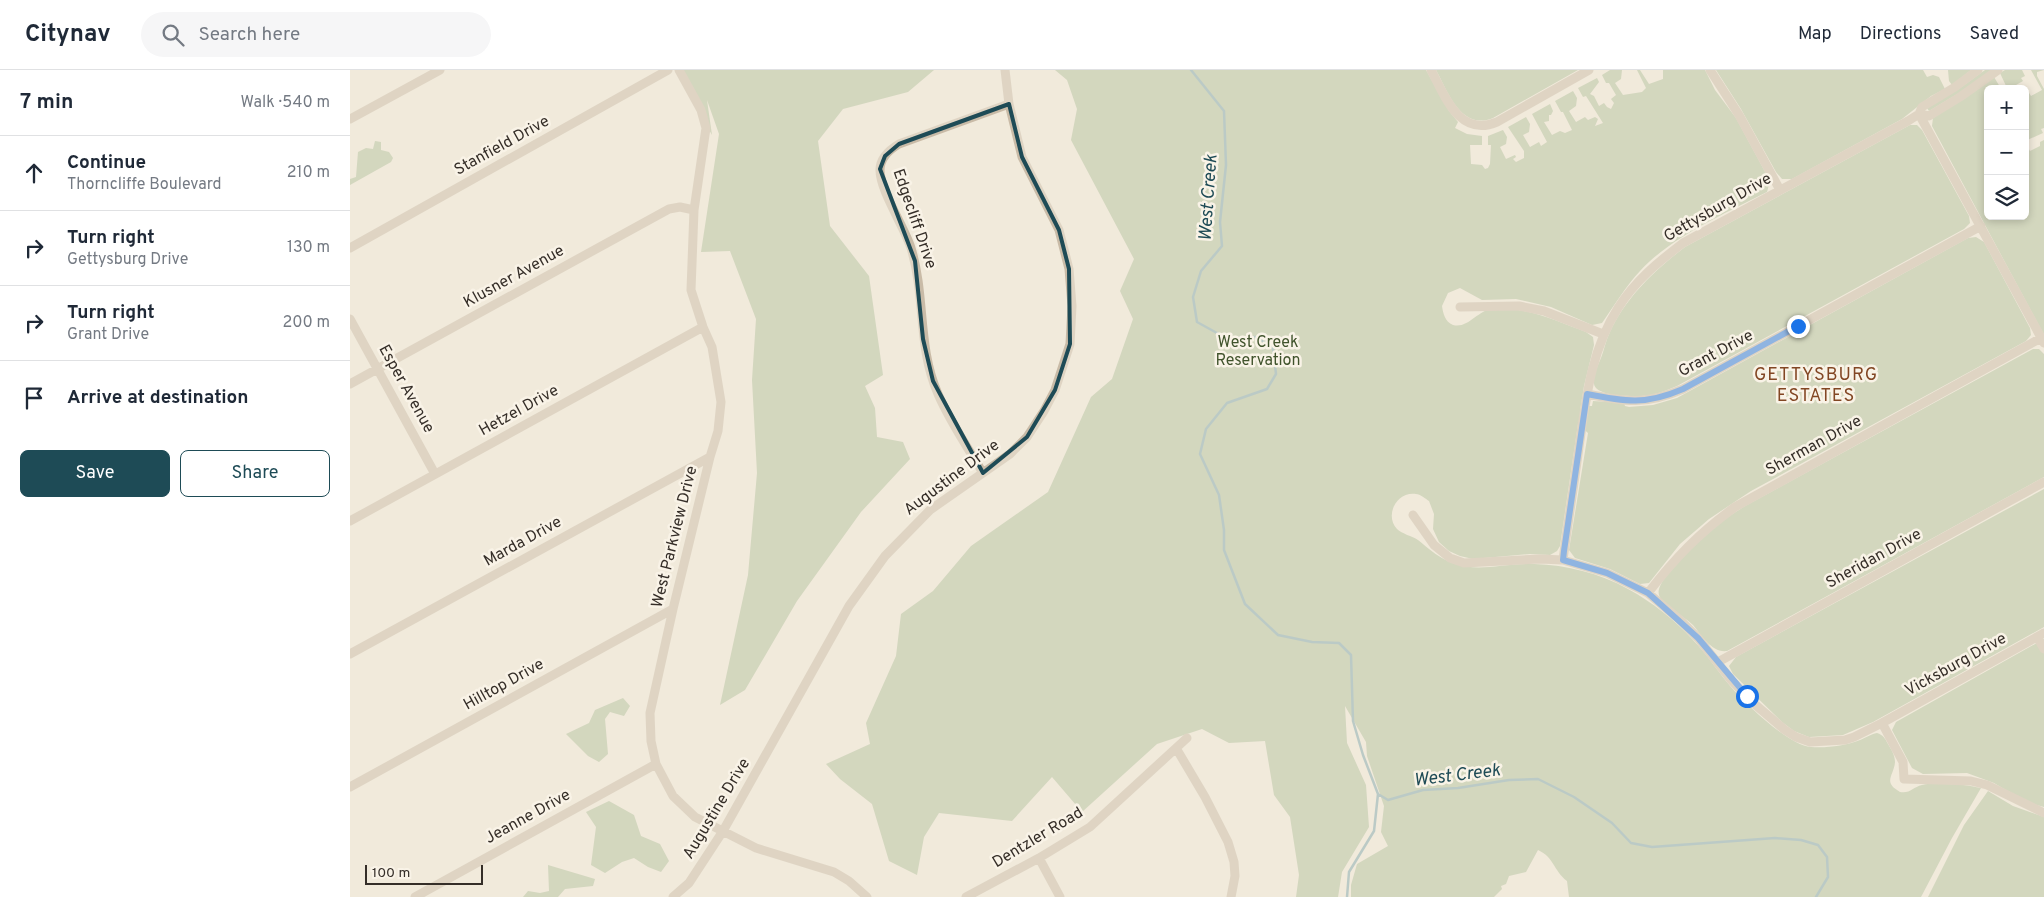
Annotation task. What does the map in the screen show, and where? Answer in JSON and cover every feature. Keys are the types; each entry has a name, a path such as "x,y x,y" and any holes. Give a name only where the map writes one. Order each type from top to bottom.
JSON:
{"street":[{"path":"350,119 440,70"},
{"name":"Stanfield Drive","path":"350,248 668,70"},
{"name":"West Parkview Drive","path":"679,70 701,110 706,128 694,210 691,290 703,327 712,347 721,402 718,432 710,457 673,608 650,713 651,741 656,764 673,796 695,817 756,848 834,872 849,881 867,897"},
{"name":"Augustine Drive","path":"673,897 689,883 723,831 849,606 868,579 900,539 930,510 984,474 1010,454 1027,437 1055,390 1070,344 1072,306 1069,269 1059,230 1022,157 1009,104 1004,70"},
{"path":"1431,70 1457,116 1474,125 1484,126 1496,122 1589,70"},
{"path":"1710,70 1739,115 1780,190"},
{"name":"Gettysburg Drive","path":"1563,560 1587,394 1595,357 1603,334 1636,283 1656,263 1682,243 1919,114 1922,107 1956,87 1978,70"},
{"name":"Gettysburg Drive","path":"1919,114 1929,116 1960,98 1998,70"},
{"name":"Edgecliff Drive","path":"984,474 947,413 933,381 923,339 920,289 915,261 907,238 882,183 880,169 885,156 899,144 1009,104"},
{"path":"1919,114 2043,341"},
{"name":"Klusner Avenue","path":"350,384 670,209 680,207 694,210"},
{"name":"Grant Drive","path":"1587,394 1612,399 1648,400 1664,397 1683,389 1981,226"},
{"path":"1460,307 1519,306 1544,311 1603,334"},
{"name":"Esper Avenue","path":"350,319 435,474"},
{"name":"Hetzel Drive","path":"350,521 703,327"},
{"name":"Sherman Drive","path":"1648,593 1676,557 1709,526 1735,507 2043,341"},
{"name":"Marda Drive","path":"350,654 710,457"},
{"name":"Sheridan Drive","path":"1718,662 2044,482"},
{"name":"Vicksburg Drive","path":"1413,515 1434,545 1450,558 1464,563 1540,559 1563,560 1607,573 1648,593 1680,620 1752,702 1788,733 1805,741 1844,740 1860,734 2041,635"},
{"name":"Hilltop Drive","path":"350,787 673,608"},
{"path":"2041,635 2044,649"},
{"path":"1882,723 1903,762 1904,779 1971,781 1987,785 2044,813"},
{"name":"Dentzler Road","path":"966,897 1039,858 1090,826 1187,738"},
{"path":"1176,748 1205,797 1228,842 1234,862 1235,876 1230,897"},
{"name":"Jeanne Drive","path":"415,897 656,764"},
{"path":"1039,858 1060,897"}],"highlighted area":[{"path":"1009,104 1022,157 1059,230 1069,269 1070,344 1055,390 1027,437 983,473 933,381 923,339 915,261 880,169 885,156 899,144"}],"green space":[{"path":"676,70 934,70 908,92 843,109 818,141 830,226 869,276 883,375 865,386 875,408 877,437 903,442 910,459 861,512 797,601 745,690 720,705 748,575 757,473 752,380 756,319 730,251 701,252 719,134 707,100 712,135"},
{"name":"West Creek Reservation","path":"1055,70 1426,70 1449,111 1458,122 1455,128 1467,134 1482,136 1482,145 1470,145 1471,164 1482,165 1485,169 1490,164 1491,145 1488,145 1488,136 1503,130 1507,137 1506,144 1500,147 1506,159 1515,155 1516,157 1513,159 1516,162 1524,158 1524,151 1508,127 1526,117 1530,124 1529,132 1523,135 1530,147 1539,142 1541,146 1547,142 1532,114 1550,104 1553,111 1549,115 1549,121 1544,122 1552,135 1560,131 1565,133 1572,130 1555,101 1573,91 1577,98 1576,106 1569,111 1576,122 1585,117 1588,120 1595,117 1598,119 1595,126 1603,123 1586,96 1583,97 1578,88 1597,78 1599,82 1590,94 1594,96 1599,106 1604,103 1611,109 1614,103 1611,99 1616,95 1602,75 1610,70 1622,70 1621,79 1615,83 1623,95 1642,92 1646,88 1637,70 1640,70 1649,84 1663,79 1663,70 1705,70 1715,90 1736,118 1770,181 1767,192 1717,217 1667,247 1640,271 1602,323 1592,325 1551,307 1516,299 1482,300 1460,288 1448,293 1442,306 1446,320 1453,325 1458,326 1468,322 1487,310 1516,310 1552,319 1586,332 1593,337 1594,345 1580,411 1583,412 1587,406 1592,406 1593,401 1624,403 1625,406 1629,407 1653,405 1677,398 1968,238 1976,237 1984,242 2030,328 2031,335 2026,341 1751,491 1709,519 1680,544 1649,583 1640,584 1610,569 1575,558 1569,550 1588,433 1578,424 1560,546 1557,551 1550,555 1530,554 1473,559 1460,556 1449,551 1439,542 1433,529 1434,514 1429,501 1425,498 1416,494 1403,496 1398,500 1392,511 1393,523 1397,529 1418,540 1442,558 1455,564 1467,567 1519,564 1559,566 1606,578 1628,589 1679,625 1738,694 1768,723 1791,740 1811,747 1823,747 1848,744 1877,733 1882,736 1892,750 1895,759 1890,782 1900,792 1935,783 1981,788 1921,897 1569,897 1567,881 1562,877 1551,860 1538,850 1526,872 1509,876 1506,884 1501,886 1502,889 1494,897 1351,897 1351,885 1357,864 1388,846 1381,832 1384,806 1367,756 1366,742 1345,706 1347,743 1366,785 1369,827 1342,872 1338,897 1296,897 1299,875 1290,817 1274,795 1265,741 1229,743 1202,729 1157,744 1082,812 1052,777 1012,821 939,813 924,837 917,875 889,861 872,804 840,779 826,764 870,744 866,723 896,656 901,614 933,591 971,546 1048,492 1091,397 1112,379 1133,319 1120,291 1134,259 1071,140 1077,109 1067,80"},
{"path":"1436,70 1578,70 1493,118 1482,121 1472,119 1457,107"},
{"path":"1716,70 1923,70 1927,77 1933,75 1939,77 1945,89 1931,96 1902,119 1792,179 1782,179 1776,172 1741,109"},
{"path":"1948,70 1971,70 1952,85 1949,81"},
{"path":"1985,70 1991,70 1969,87 1929,111 1927,108"},
{"path":"2005,70 2022,70 2025,76 2021,78 2023,81 2016,85 2006,85 2000,73"},
{"path":"2031,70 2044,70 2037,72 2037,76 2044,89 2044,128 2041,129 2043,133 2029,139 2029,93 2031,96 2042,90"},
{"path":"1994,77 1999,85 1984,85 1984,220 2029,220 2029,149 2030,151 2040,146 2040,142 2044,140 2044,335 1932,126 1933,118"},
{"path":"1910,125 1917,125 1922,130 1969,216 1970,223 1964,229 1677,386 1646,396 1620,396 1597,389 1594,384 1595,374 1617,319 1642,285 1674,256 1685,247"},
{"path":"375,141 381,142 381,150 389,152 393,158 391,162 350,185 350,179 356,177 358,152 366,148 373,149"},
{"path":"2033,349 2039,349 2044,354 2044,477 1727,651 1712,647 1693,625 1661,599 1659,595 1660,588 1673,568 1693,546 1725,519 1745,506"},
{"path":"2044,489 2044,627 1873,722 1843,735 1809,737 1794,731 1782,722 1733,674 1729,666 1736,657"},
{"path":"2044,639 2044,807 2026,802 1994,783 1967,773 1923,774 1912,768 1892,730 1896,722"},
{"path":"623,698 630,706 624,716 610,712 605,719 608,754 599,762 588,756 566,734 589,723 595,710"},
{"path":"1988,791 2013,806 2044,817 2044,897 1928,897 1964,825"},
{"path":"609,801 634,815 641,836 660,844 669,861 661,872 648,867 634,858 622,862 605,873 591,865 596,827 586,812"},
{"path":"548,865 595,879 593,886 565,889 558,897 523,897 528,891 540,893 549,891"}],"waterway":[{"name":"West Creek","path":"1191,70 1224,111 1226,165 1220,222 1222,246 1201,271 1193,297 1197,322 1226,338 1256,337 1273,348 1276,374 1267,389 1227,403 1206,429 1200,454 1219,495 1224,530 1224,550 1245,604 1278,635 1312,642 1339,643 1351,655 1353,721 1363,755 1378,794 1388,800 1423,790 1458,788 1509,780 1538,779 1574,797 1612,823 1631,843 1652,847 1775,838 1801,840 1818,845 1827,857 1828,877 1816,897"},
{"path":"1347,897 1349,872 1374,831 1378,794"}],"district":[{"name":"GETTYSBURG ESTATES","path":"1816,385"}],"route":[{"path":"1747,696 1731,680 1698,638 1648,593 1607,573 1563,560 1564,551 1587,394 1630,401 1664,397 1683,389 1798,326"}]}
